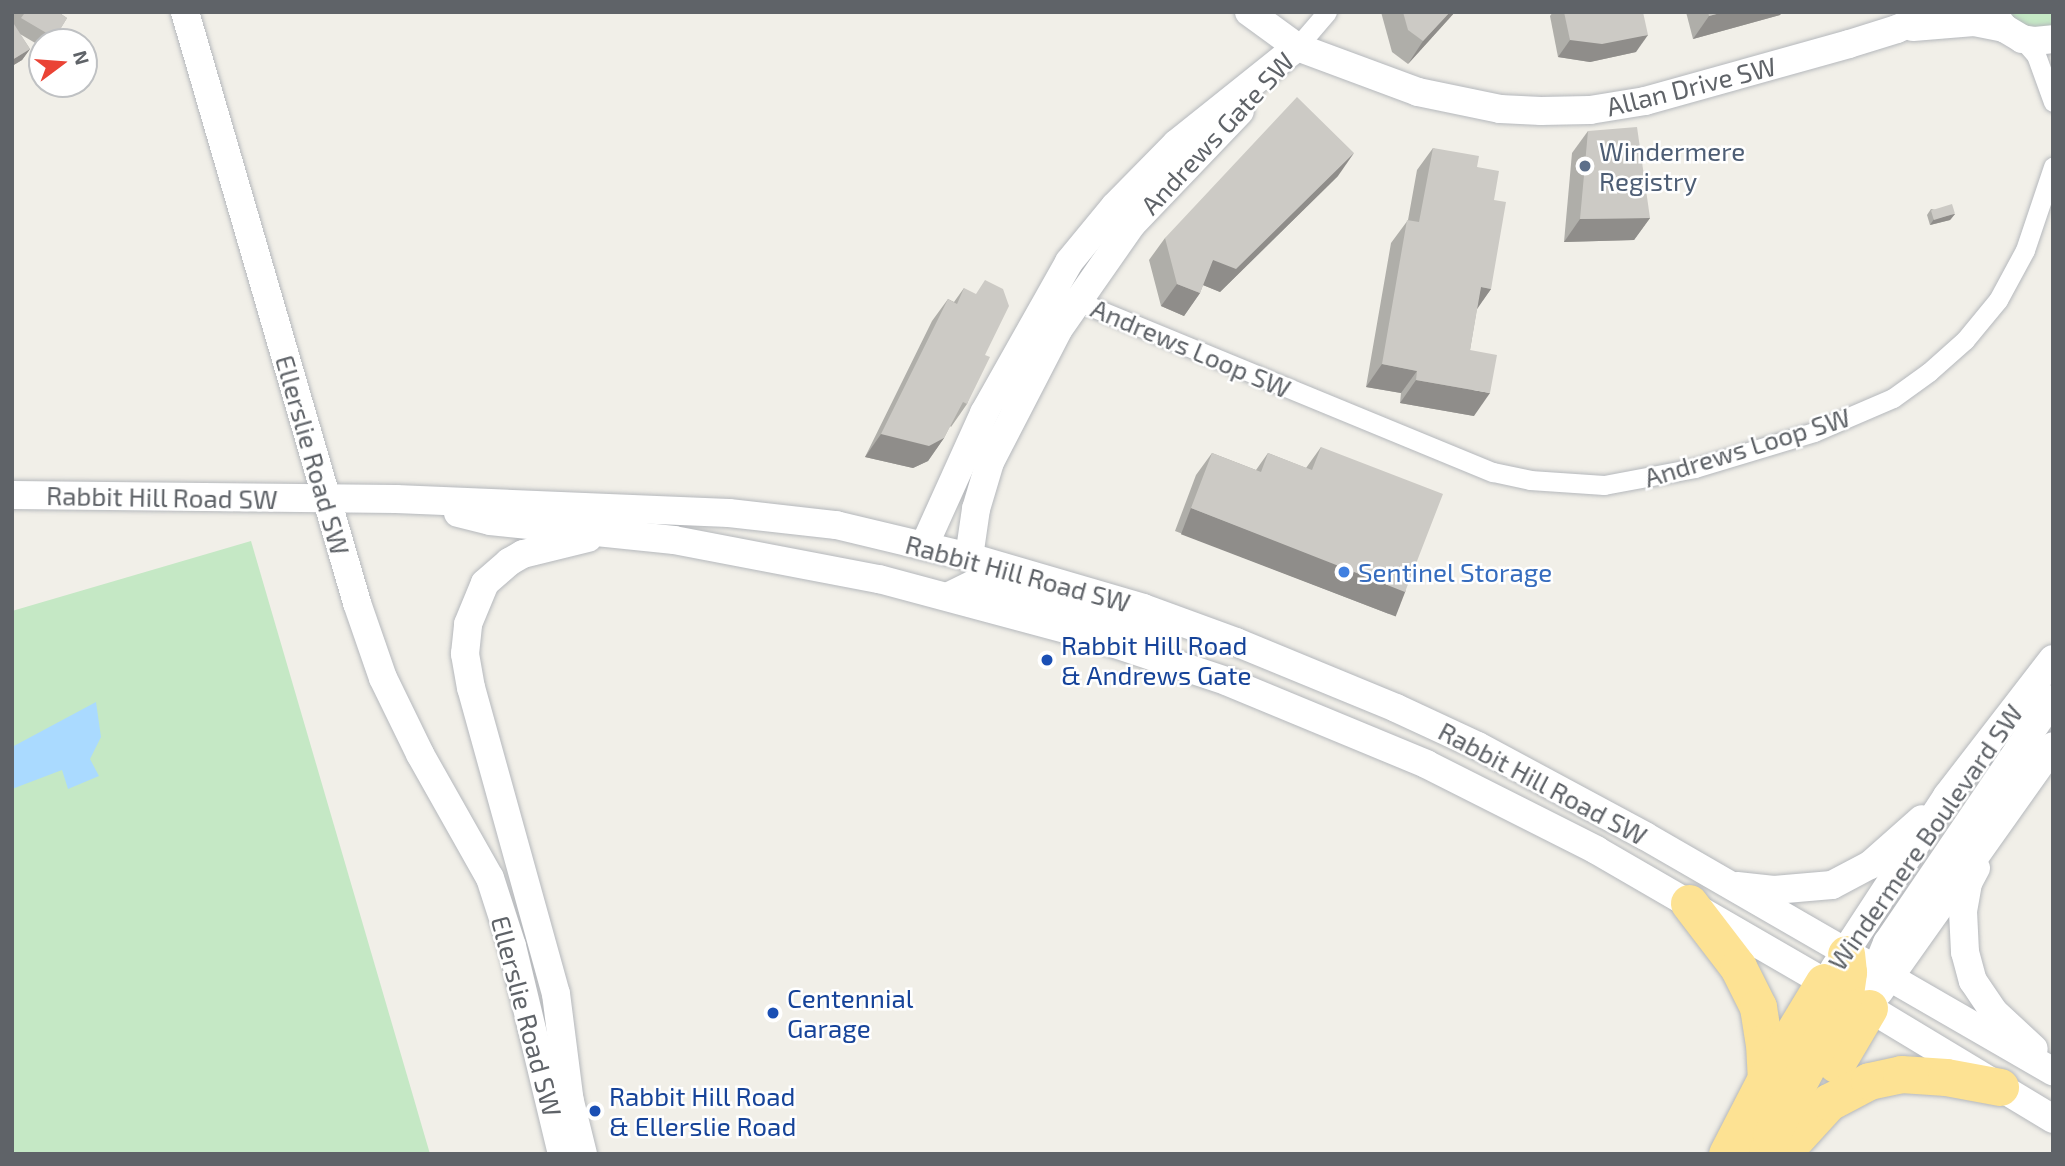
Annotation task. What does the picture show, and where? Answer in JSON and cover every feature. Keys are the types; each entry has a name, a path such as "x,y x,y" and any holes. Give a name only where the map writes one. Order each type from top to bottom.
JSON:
{"highway":[{"path":"1689,903 1738,967 1758,1007 1765,1043 1766,1078"},
{"path":"1727,1154 1766,1078 1858,981"},
{"path":"1783,1149 1858,981"},
{"path":"1783,1149 1829,1102 1869,1081 1901,1074 1946,1077 2000,1087"}],"main road":[{"name":"Ellerslie Road SW","path":"185,12 326,499 383,678 420,754 490,878 512,946 562,1154"},
{"name":"Allan Drive SW","path":"1249,12 1297,47 1418,92 1500,109 1590,110 1701,87 1897,29 1935,12"},
{"name":"Allan Drive SW","path":"1897,29 1974,22 2006,26 2035,41 2053,38"},
{"name":"Andrews Gate SW","path":"969,557 976,509 990,462 1035,372 1065,296 1069,262 1115,206 1176,144 1297,47"},
{"name":"Andrews Gate SW","path":"924,546 984,413 1065,296"},
{"name":"Rabbit Hill Road SW","path":"12,495 541,503 769,516 836,525 969,557 1143,608 1218,635 1323,676 1478,746 1730,886 1858,981"},
{"name":"Rabbit Hill Road SW","path":"396,499 490,521 613,532 748,553 949,596 1088,635 1226,681 1344,728 1525,813 1689,903 1858,981"},
{"path":"570,1103 556,994 471,688 465,654 468,624 476,599 485,583 509,562 542,548 613,532"},
{"path":"949,596 976,583 1164,633 1218,635"},
{"name":"Windermere Boulevard SW","path":"1858,981 1947,796 2053,659"},
{"path":"1858,981 1887,943 2053,699"},
{"name":"Windermere Boulevard SW","path":"1858,981 1956,880 1991,837 2053,746"},
{"path":"1730,886 1774,890 1832,885 1870,865 1947,796"},
{"path":"1991,837 1968,883 1963,911 1965,952 1973,981 1994,1012 2053,1066"},
{"name":"Ellerslie Road SW","path":"490,878 505,892 526,933 583,1154"},
{"path":"1858,981 2053,1072"},
{"path":"1858,981 2000,1087 2053,1119"}],"street":[{"path":"1297,47 1327,12"},
{"path":"2006,26 2036,55 2053,102"},
{"name":"Andrews Loop SW","path":"1065,296 1493,472 1569,485 1617,483 1695,468 1814,432 1893,398 1929,372 1965,340 1998,300 2025,250 2053,167"}],"green space":[{"path":"2006,12 2053,12 2053,28 2030,30"},
{"path":"251,541 430,1154 12,1154 12,611"}],"water":[{"path":"96,702 101,737 90,759 99,776 68,789 62,770 12,789 12,747"}],"building":[{"path":"20,12 58,12 67,18 61,28 38,28 21,18 24,14"},
{"path":"1403,12 1450,12 1423,41 1408,30"},
{"path":"1564,12 1643,12 1648,35 1602,44 1570,40"},
{"path":"1708,12 1724,12 1709,16"},
{"path":"12,21 28,50 12,60"},
{"path":"1297,97 1354,153 1236,269 1213,260 1200,293 1177,284 1165,238"},
{"path":"1637,127 1650,218 1580,219 1588,131"},
{"path":"1433,148 1479,156 1477,167 1499,171 1494,200 1506,202 1491,289 1481,287 1470,350 1497,355 1490,393 1416,380 1417,371 1382,364 1407,220 1419,222"},
{"path":"1952,204 1955,214 1934,220 1931,210"},
{"path":"985,280 1003,289 1009,306 985,355 990,357 967,404 963,402 944,438 929,446 881,434 948,299 957,304 964,288 976,294"},
{"name":"Sentinel Storage","path":"1321,447 1443,494 1405,592 1191,508 1212,453 1261,472 1268,453 1312,470"}],"place":[{"name":"Windermere Registry","path":"1585,166"},
{"name":"Sentinel Storage","path":"1344,572"},
{"name":"Rabbit Hill Road & Andrews Gate","path":"1047,660"},
{"name":"Centennial Garage","path":"773,1013"},
{"name":"Rabbit Hill Road & Ellerslie Road","path":"595,1111"}]}
